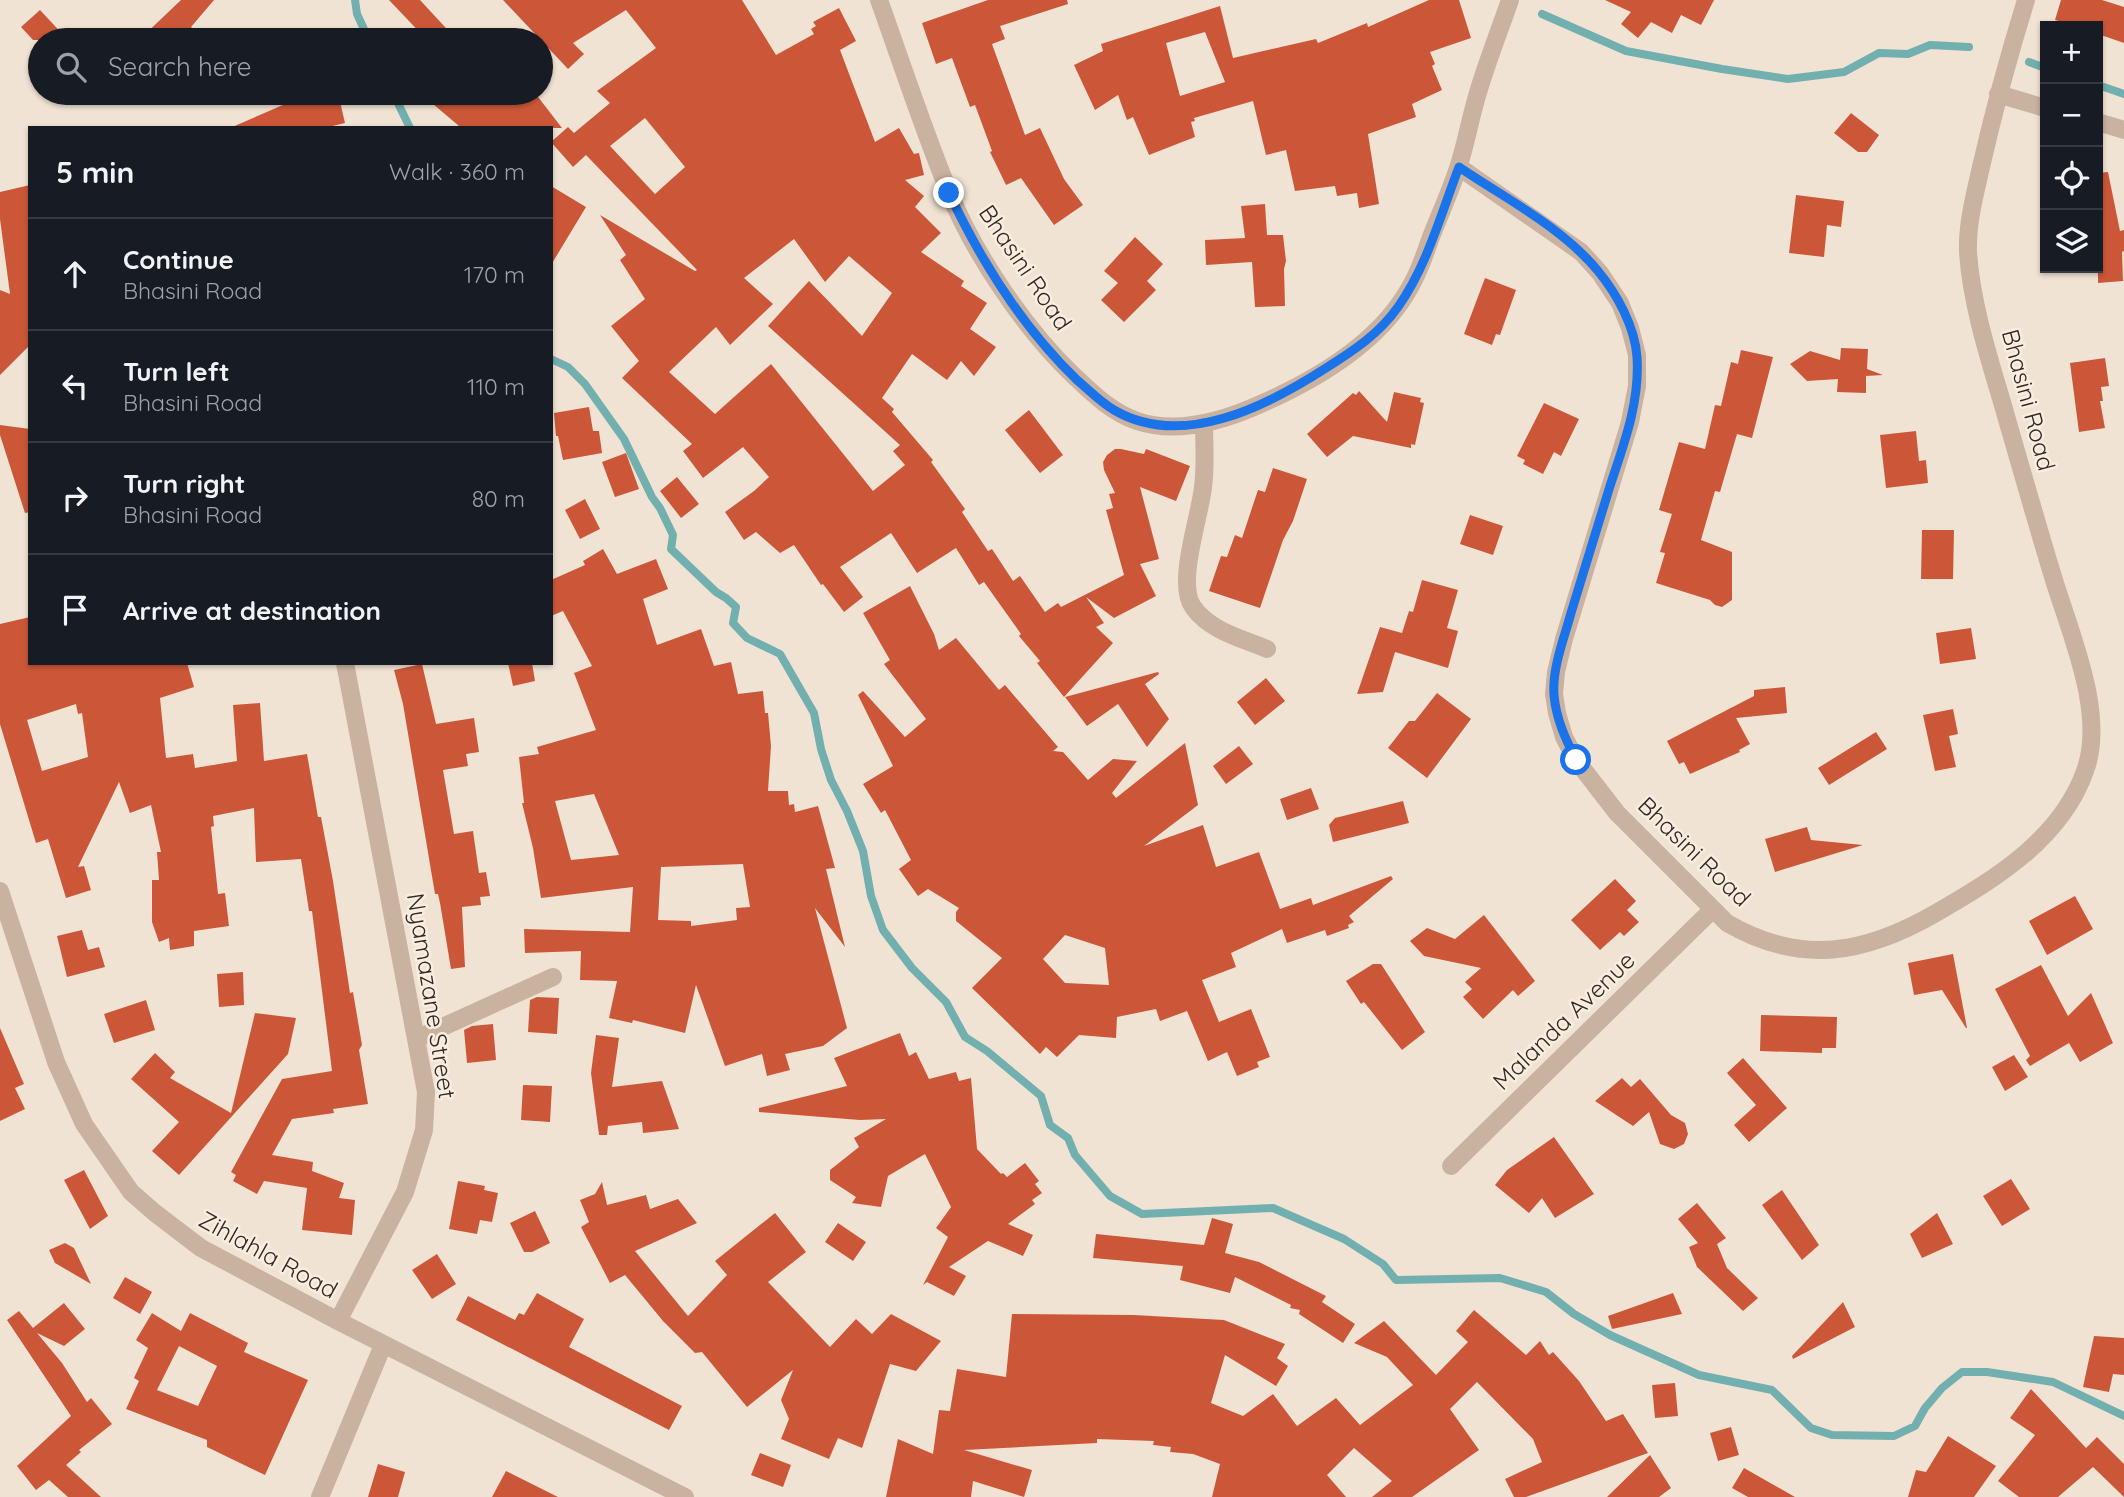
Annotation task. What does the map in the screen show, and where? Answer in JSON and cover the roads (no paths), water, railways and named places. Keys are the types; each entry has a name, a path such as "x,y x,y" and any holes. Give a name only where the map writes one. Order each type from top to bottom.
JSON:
{"street":[{"name":"Bhasini Road","path":"879,0 949,193 967,232 1033,332 1064,366 1113,410 1136,421 1155,425 1204,423 1243,412 1291,390 1357,348 1379,330 1396,309 1418,271 1459,167 1479,86 1510,0"},
{"name":"Bhasini Road","path":"1459,167 1581,252 1600,273 1620,303 1637,355 1637,386 1630,422 1556,672 1554,694 1564,737 1576,760 1617,813 1712,910 1747,934 1767,942 1812,951 1853,948 1883,939 1920,922 1962,898 2027,852 2055,824 2086,770 2091,723 2081,668 1992,367 1972,284 1968,251 1970,227 1997,94 2026,0"},
{"path":"1997,94 2040,107"},
{"path":"2103,124 2124,130"},
{"path":"1204,423 1204,482 1188,565 1187,593 1191,605 1202,618 1222,631 1267,649"},
{"name":"Nyamazane Street","path":"338,1321 405,1192 424,1130 426,1093 345,665"},
{"name":"Zihlahla Road","path":"0,891 68,1092 107,1161 131,1192 177,1232 201,1248 383,1345 685,1497"},
{"name":"Malanda Avenue","path":"1451,1166 1712,910"},
{"path":"416,1039 553,977"},
{"path":"320,1497 383,1345"}],"waterway":[{"path":"355,0 357,14 363,28"},
{"path":"1542,14 1626,51 1788,79 1844,72 1879,53 1908,54 1930,45 1969,47"},
{"path":"2029,62 2040,66"},
{"path":"2103,87 2124,94"},
{"path":"399,105 409,126"},
{"path":"553,360 568,367 585,384 624,439 673,535 671,549 716,592 736,607 733,623 747,638 780,654 814,713 831,780 863,851 871,896 883,930 912,968 946,1002 965,1037 987,1051 1041,1096 1050,1125 1068,1138 1075,1155 1110,1196 1142,1214 1273,1208 1344,1239 1383,1264 1396,1280 1500,1278 1546,1292 1574,1314 1610,1335 1699,1375 1772,1390 1811,1428 1832,1435 1894,1436 1915,1426 1925,1408 1942,1388 1962,1372 1987,1372 2053,1382 2124,1416"}]}
